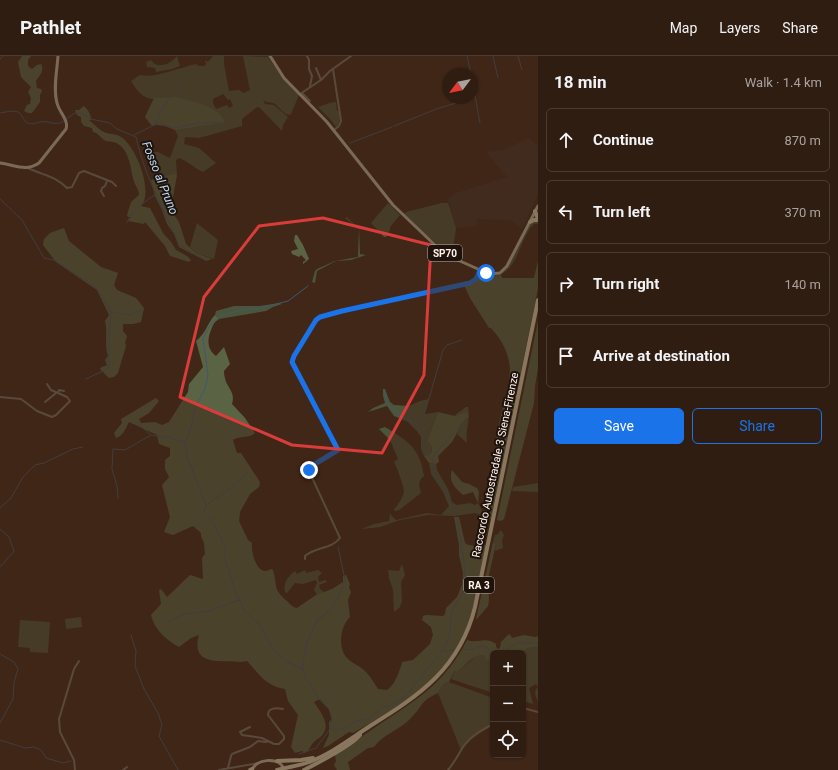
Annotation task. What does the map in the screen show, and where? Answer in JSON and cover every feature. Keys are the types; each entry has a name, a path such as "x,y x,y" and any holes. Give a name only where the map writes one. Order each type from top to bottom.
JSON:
{"highway":[{"path":"530,222 538,220 535,211"},
{"name":"Raccordo Autostradale 3 Siena-Firenze","path":"276,770 314,760 368,728 411,700 432,682 453,657 468,630 475,607 538,300"},
{"name":"Raccordo Autostradale 3 Siena-Firenze","path":"285,768 314,762 333,752 411,702 430,687 443,674 456,657 468,635 477,608 538,310"},
{"path":"277,761 304,760 317,756 362,729 368,728"},
{"path":"304,770 335,753 357,739 360,735"}],"main road":[{"path":"0,164 28,168 39,163 64,133 67,126 56,100 58,56"},
{"name":"SP70","path":"270,56 284,78 301,94 334,131 401,214 444,252 456,260 493,274 500,273 507,266 538,206"},
{"path":"251,769 259,763 277,761 285,768"}],"street":[{"path":"307,56 309,60 309,69 312,76 310,86"},
{"path":"310,101 301,94 351,56"},
{"path":"316,68 321,80"},
{"path":"333,69 341,122 339,127 334,131"},
{"path":"28,168 50,176 69,188 72,187 80,173 84,171 112,182 116,186"},
{"path":"104,196 101,191 107,181"},
{"path":"305,559 305,556 311,551 332,544 340,538 309,470 310,467 338,450 293,366 292,362 294,356 316,320 320,317 470,283 476,279 480,270"},
{"path":"0,397 20,399 37,411 52,418 70,401 67,397 51,390 47,384"},
{"path":"45,402 59,390 64,391"},
{"path":"75,770 74,760 60,732 59,719 74,669 79,661"},
{"path":"250,727 240,732 242,735 262,738 274,744 279,744 284,739 268,715 269,710 275,708 283,709"},
{"path":"526,709 538,712"},
{"path":"448,770 465,744 480,731 490,726"},
{"path":"228,768 232,754 250,747 258,741 268,741"},
{"path":"219,770 259,763"},
{"path":"250,764 252,764 251,769"},
{"path":"123,770 127,767"}],"highlighted area":[{"path":"323,218 431,245 424,375 382,453 292,445 180,397 204,297 259,226"}],"shaded area":[{"path":"529,138 538,146 538,194 522,229 511,220 477,219 476,226 456,228 447,199 456,193 507,177 486,152 503,150"}],"green space":[{"path":"22,56 31,56 28,60 28,66 32,69 41,64 42,67 41,73 36,81 37,88 41,89 42,91 40,95 40,102 32,113 24,111 27,105 30,104 31,98 28,92 31,87 21,77 18,62"},
{"path":"177,56 180,66 172,69 156,72 155,68 147,67 146,62 151,60 157,65 164,65"},
{"path":"213,56 224,56 229,91 239,90 244,93 250,90 243,56 268,57 279,73 299,95 291,114 286,114 275,104 263,100 265,104 274,105 288,117 283,125 282,131 260,108 257,107 242,119 242,126 199,138 185,137 184,144 199,148 216,163 203,172 179,158 176,160 177,175 156,179 149,152 158,152 170,158 178,136 175,130 176,97 154,99 145,97 131,81 140,75 146,76 160,74 196,64 199,66 204,66 206,64 205,60 208,62","holes":["223,94 228,100 230,99 233,106 229,108 227,105 216,109 213,103 213,99"]},
{"path":"176,97 211,108 222,116 225,122 175,130 165,126 152,126 145,117 154,98"},
{"path":"336,102 340,120 338,126 336,127 318,107"},
{"path":"84,106 90,114 91,120 89,120 99,129 106,133 121,137 127,142 142,170 145,191 141,206 150,208 163,233 176,250 191,260 189,262 170,256 165,246 145,222 144,224 128,221 131,217 128,217 127,215 131,202 139,195 133,179 130,162 122,147 115,142 104,140 93,132 92,128 84,126 81,122 81,117 77,115 75,110 79,110"},
{"path":"174,174 177,175 172,203 172,212 179,222 186,244 196,253 212,259 206,261 179,247 174,234 167,224 155,196 151,180"},
{"path":"388,203 400,215 390,227 386,237 384,237 371,223"},
{"path":"442,203 448,203 456,228 452,256 403,215 406,212"},
{"path":"347,217 356,226 359,226 360,254 366,255 351,260 336,261 317,271 315,283 312,282 317,269 335,261 358,257 359,229 345,218"},
{"path":"534,221 538,222 538,224 534,224 529,230 513,263 501,274 508,267 531,223"},
{"path":"197,223 218,240 214,259 196,253 190,247"},
{"path":"64,228 69,241 101,267 118,273 114,285 117,290 136,298 144,308 141,322 123,324 123,331 127,336 125,343 126,346 118,373 114,377 109,378 100,369 107,365 105,360 108,356 106,347 105,321 109,315 97,290 56,262 43,245 44,239 50,233"},
{"path":"295,235 297,235 303,245 309,259 303,264 306,260 301,255 299,257 292,254 291,251 298,249 294,241"},
{"path":"538,261 538,288 491,519 487,518 484,514 493,483 499,422 509,383 510,369 508,357 501,341 491,328 489,328 470,298 464,285 473,283 481,272 491,276 501,275 502,278 534,278"},
{"path":"282,304 266,311 219,319 215,315 216,311 234,306 259,306"},
{"path":"215,315 219,319 214,324 210,334 208,341 209,347 216,356 224,347 230,364 224,371 224,375 232,395 232,404 245,418 255,433 250,436 233,440 237,453 241,453 260,482 259,487 250,494 240,512 239,521 248,540 252,543 252,550 256,564 262,570 273,570 277,590 282,597 297,608 316,595 332,589 343,582 343,576 346,575 350,584 349,587 351,592 348,600 350,617 342,632 342,649 348,659 368,674 378,689 387,690 395,681 402,662 413,660 430,644 433,635 431,627 422,620 423,616 443,616 446,608 457,597 462,585 463,573 454,517 459,517 465,543 472,546 486,545 475,598 466,629 447,663 419,690 387,713 353,733 349,732 323,748 329,735 329,722 332,719 329,709 320,699 314,702 323,717 326,726 322,735 305,753 302,751 295,753 291,747 298,715 288,701 285,689 279,688 268,682 259,675 247,661 217,661 209,660 203,657 199,652 197,645 199,635 191,638 179,647 161,634 151,615 161,604 159,590 161,589 167,597 190,575 203,579 202,558 205,554 204,543 201,533 193,526 173,535 164,532 170,517 162,485 169,477 165,469 165,460 170,456 170,448 159,444 157,435 129,422 121,436 116,438 114,433 122,423 121,419 156,398 159,401 149,413 139,419 141,423 155,422 162,425 169,422 188,392 189,384 203,367 196,341 202,335"},
{"path":"538,321 538,368 534,403 504,519 501,521 497,520"},
{"path":"383,389 385,389 390,402 394,405 409,406 429,399 425,413 438,412 427,441 432,447 431,454 424,456 421,449 421,437 417,431 408,422 394,416 387,406 368,412 385,403"},
{"path":"468,407 469,417 465,412 455,416 455,415"},
{"path":"438,412 455,416 465,412 469,417 463,422 452,442 438,456 439,462 436,464 429,463 424,456 431,454 432,447 427,441"},
{"path":"469,417 467,443 457,434 463,422"},
{"path":"385,427 412,446 419,458 424,476 419,482 421,493 399,510 395,511 394,509 404,492 394,462 398,459 390,440 379,429"},
{"path":"429,463 436,464 437,470 448,489 452,502 457,505 470,503 475,505 478,503 485,517 475,513 455,516 428,515 400,520 380,527 362,529 374,524 389,521 390,514 396,520 427,513 441,515 449,506 443,492 431,474"},
{"path":"452,470 462,482 477,488 479,492 478,503 473,492 463,495 455,487 451,478"},
{"path":"538,483 538,492 512,491 513,487"},
{"path":"501,530 504,535 502,540 503,548 495,551 496,544 493,542 495,535 497,535"},
{"path":"493,542 496,544 488,579 488,606 476,619"},
{"path":"402,564 405,575 401,582 402,601 400,607 394,612 393,590 388,570 399,571"},
{"path":"305,570 306,573 318,570 322,573 318,577 319,582 326,580 327,582 319,585 320,589 324,592 317,595 314,590 317,583 316,580 303,584 295,583 287,593 285,592 285,583 290,575 295,571 297,574"},
{"path":"81,617 82,627 66,629 65,619"},
{"path":"20,620 50,622 48,653 30,652 30,648 18,647"},
{"path":"509,634 512,638 524,635 535,637 538,636 538,647 524,650 490,650 490,662 484,655 473,658 457,672 454,671 449,682 446,682 438,693 425,701 407,722 382,739 374,747 368,748 348,762 350,770 337,770 334,765 336,761 335,755 409,705 431,687 450,667 467,640 489,641 496,644 498,649 500,648 501,642"},
{"path":"538,647 538,687 536,684 529,688 533,704 526,702 526,650 524,650"},
{"path":"479,654 484,655 490,661 490,692 451,679 454,671 457,672"},
{"path":"446,682 449,682 490,697 490,725 475,734 461,750 438,693"},
{"path":"538,687 538,703 535,691"}],"waterway":[{"path":"0,59 3,56"},
{"path":"467,56 470,68"},
{"path":"493,56 498,78"},
{"path":"518,56 522,70"},
{"path":"156,124 167,102 182,83"},
{"path":"440,108 453,104"},
{"path":"476,104 480,123"},
{"path":"394,126 439,108"},
{"name":"Fosso al Pruno","path":"0,113 12,111 18,112 27,123 31,124 40,122 61,123 64,121"},
{"name":"Fosso al Pruno","path":"66,119 75,113 80,113 91,119 110,123 117,129 136,137 139,151 149,178 179,243 188,251 207,260"},
{"path":"134,135 156,124 162,124 174,128 198,123 219,122"},
{"path":"350,143 392,127"},
{"path":"127,222 143,203 156,194"},
{"path":"0,199 22,220 44,258 54,260 97,288 111,312 109,368 86,379"},
{"path":"299,754 316,748 330,729 332,719 329,709 317,697 302,669 286,661 274,650 258,623 244,610 236,593 224,558 226,551 221,538 211,519 204,512 206,505 187,456 185,442 190,431 195,408 205,389 208,375 203,338 211,324 221,315 288,301 308,286"},
{"path":"111,312 130,315 141,310"},
{"path":"418,424 426,409 443,350 447,345 462,340"},
{"path":"384,391 387,402 392,409 417,425 424,438 424,451 433,460 433,471 458,515"},
{"path":"433,459 438,450 467,418"},
{"path":"134,421 150,434"},
{"path":"118,498 117,486 112,469 113,449 125,450 151,435 171,438 184,442"},
{"path":"0,508 11,498 23,477 35,465 44,463 73,449 83,447"},
{"path":"206,505 228,490 248,472"},
{"path":"331,729 343,729 356,721 369,719 383,707 389,706 406,696 442,651 449,637 452,611 463,592 465,569 457,518"},
{"path":"0,529 9,537 14,551 0,567"},
{"path":"302,669 307,642 317,620 328,612 338,598 345,580 338,547"},
{"path":"166,623 184,614 209,611 239,600"},
{"path":"131,635 136,651 135,666 144,689 158,713 162,725 159,736 178,770"},
{"path":"506,650 519,644 538,643"},
{"path":"463,649 473,650 476,647 483,646 490,650"},
{"path":"443,651 456,650"},
{"path":"0,654 14,662 18,669 14,682 13,699 0,723"},
{"path":"0,740 25,748 34,747 41,750 46,758 63,763 71,761"}],"route":[{"path":"309,470 310,467 338,450 292,362 292,359 316,320 320,317 342,311 474,282 480,270 486,273"}]}
